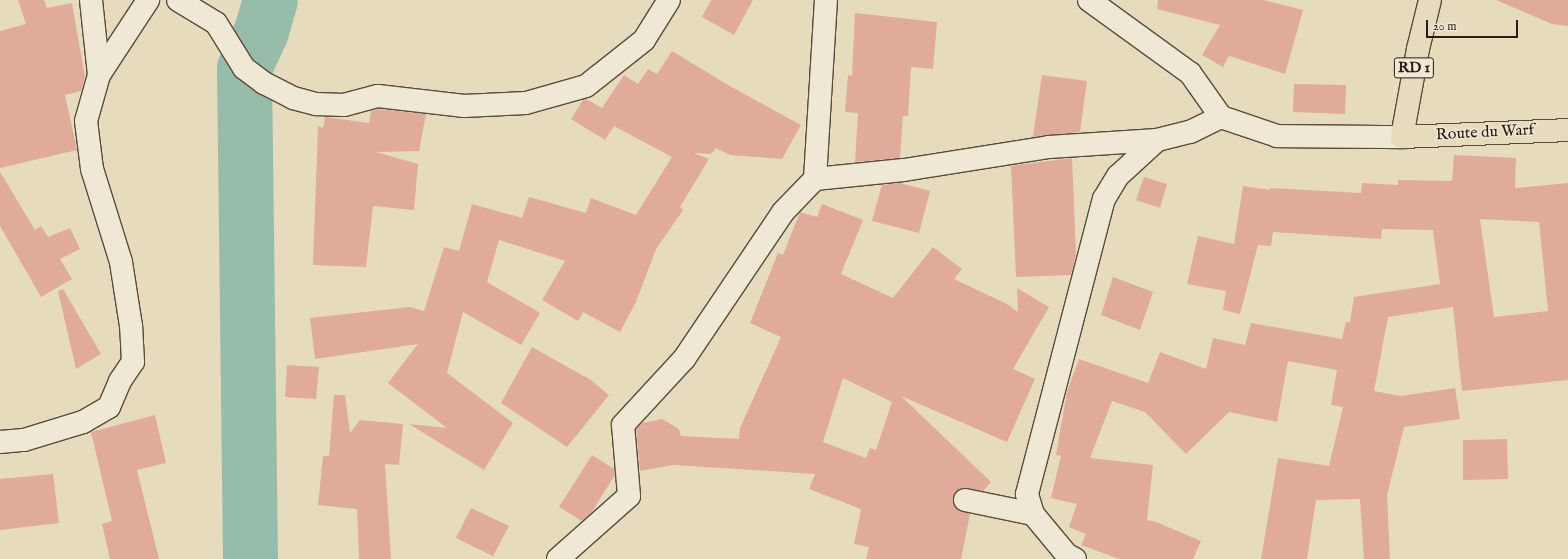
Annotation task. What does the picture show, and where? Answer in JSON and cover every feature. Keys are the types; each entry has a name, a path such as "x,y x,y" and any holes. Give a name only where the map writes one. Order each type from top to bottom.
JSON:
{"main road":[{"name":"RD 1","path":"1402,137 1418,49 1430,0"},
{"name":"Route du Warf","path":"1402,137 1568,130"}],"street":[{"path":"91,0 99,75"},
{"path":"0,442 24,440 83,422 109,407 120,381 133,362 131,326 122,262 92,169 86,121 99,75 148,0"},
{"path":"178,0 216,23 244,68 264,83 293,98 316,104 344,105 378,96 464,106 526,103 586,86 644,40 669,0"},
{"path":"558,559 629,496 623,425 684,359 784,212 815,179 826,0"},
{"path":"1089,0 1190,73 1220,117 1277,136 1402,137"},
{"path":"815,179 904,170 1049,147 1157,140 1190,132 1220,117"},
{"path":"1075,559 1067,555 1033,514 1026,494 1104,199 1118,176 1157,140"},
{"path":"965,500 1033,514"}],"building":[{"path":"18,0 44,0 47,8 72,3 85,77 81,91 65,95 77,150 0,168 0,31 26,24"},
{"path":"711,0 753,0 734,35 702,17"},
{"path":"1158,0 1263,0 1303,10 1285,74 1229,56 1223,67 1202,55 1220,25 1157,9"},
{"path":"1496,0 1568,0 1568,26 1552,24"},
{"path":"855,13 937,22 933,69 911,67 908,116 903,116 900,158 855,162 858,113 845,112 848,75 852,76"},
{"path":"672,51 728,85 801,125 782,159 730,155 716,148 711,154 694,153 709,159 680,207 683,210 656,249 636,302 620,332 583,312 578,321 542,300 565,261 499,240 487,282 540,313 521,345 463,312 447,373 513,423 484,470 409,424 447,428 388,383 418,344 315,359 310,318 410,307 424,311 444,247 459,251 472,204 522,218 529,197 586,213 591,198 636,215 672,157 614,126 605,140 571,119 583,100 586,99 602,108 624,75 638,84 648,69 657,74"},
{"path":"1042,75 1087,81 1080,132 1033,137"},
{"path":"1294,84 1346,85 1345,114 1293,112"},
{"path":"379,109 426,114 419,151 376,152 418,164 414,210 373,206 366,267 313,265 318,126 323,128 325,117 369,123 371,111"},
{"path":"1454,155 1516,158 1515,188 1568,183 1568,380 1462,391 1453,307 1388,317 1374,391 1401,396 1455,388 1460,419 1404,427 1387,495 1390,559 1364,559 1360,499 1316,500 1307,559 1261,559 1278,458 1329,466 1343,407 1331,405 1337,370 1288,361 1277,422 1229,412 1186,454 1145,412 1112,401 1090,458 1153,465 1147,520 1156,522 1201,541 1193,559 1119,559 1081,545 1086,534 1069,527 1077,504 1051,498 1061,456 1056,455 1067,392 1079,359 1148,383 1160,352 1206,369 1213,338 1245,345 1251,323 1342,339 1346,322 1350,322 1354,297 1440,284 1433,230 1382,229 1381,239 1273,232 1271,246 1258,245 1240,314 1223,310 1226,291 1187,284 1198,236 1234,244 1243,186 1270,190 1270,188 1361,193 1362,183 1398,185 1398,180 1452,181","holes":["1480,219 1539,222 1548,311 1494,317"]},
{"path":"1072,158 1076,255 1071,275 1016,277 1011,166"},
{"path":"0,172 35,230 41,226 48,237 70,228 80,249 60,259 72,279 41,297 0,226"},
{"path":"1144,177 1167,184 1160,208 1136,200"},
{"path":"900,183 930,191 919,233 872,221 882,185"},
{"path":"822,204 863,220 841,274 893,298 933,247 962,269 954,279 1007,304 1018,312 1017,288 1049,307 1013,369 1035,379 1007,442 901,396 991,482 983,491 961,488 953,497 956,509 970,514 961,559 866,559 869,547 854,544 861,509 809,489 815,474 674,465 640,471 636,429 642,423 662,419 679,429 681,436 739,439 740,428 781,337 750,323 778,253 783,255 800,212 817,217","holes":["843,378 892,402 876,450 870,448 866,458 823,442"]},
{"path":"1113,277 1153,292 1140,330 1101,315"},
{"path":"63,289 101,354 76,369 58,291"},
{"path":"532,347 591,380 609,395 567,447 501,403"},
{"path":"287,365 319,367 316,399 285,397"},
{"path":"334,395 345,395 350,433 360,420 403,424 399,465 385,464 391,559 359,559 357,509 318,505 323,456 329,456"},
{"path":"155,415 166,463 137,470 159,559 110,559 102,524 112,521 91,432"},
{"path":"1507,439 1508,479 1463,480 1463,440"},
{"path":"592,455 614,469 615,475 591,513 582,521 559,507"},
{"path":"53,474 59,523 0,530 0,479"},
{"path":"471,508 509,526 493,556 456,538"}],"waterway":[{"path":"250,559 244,68 261,31 270,0"}]}
